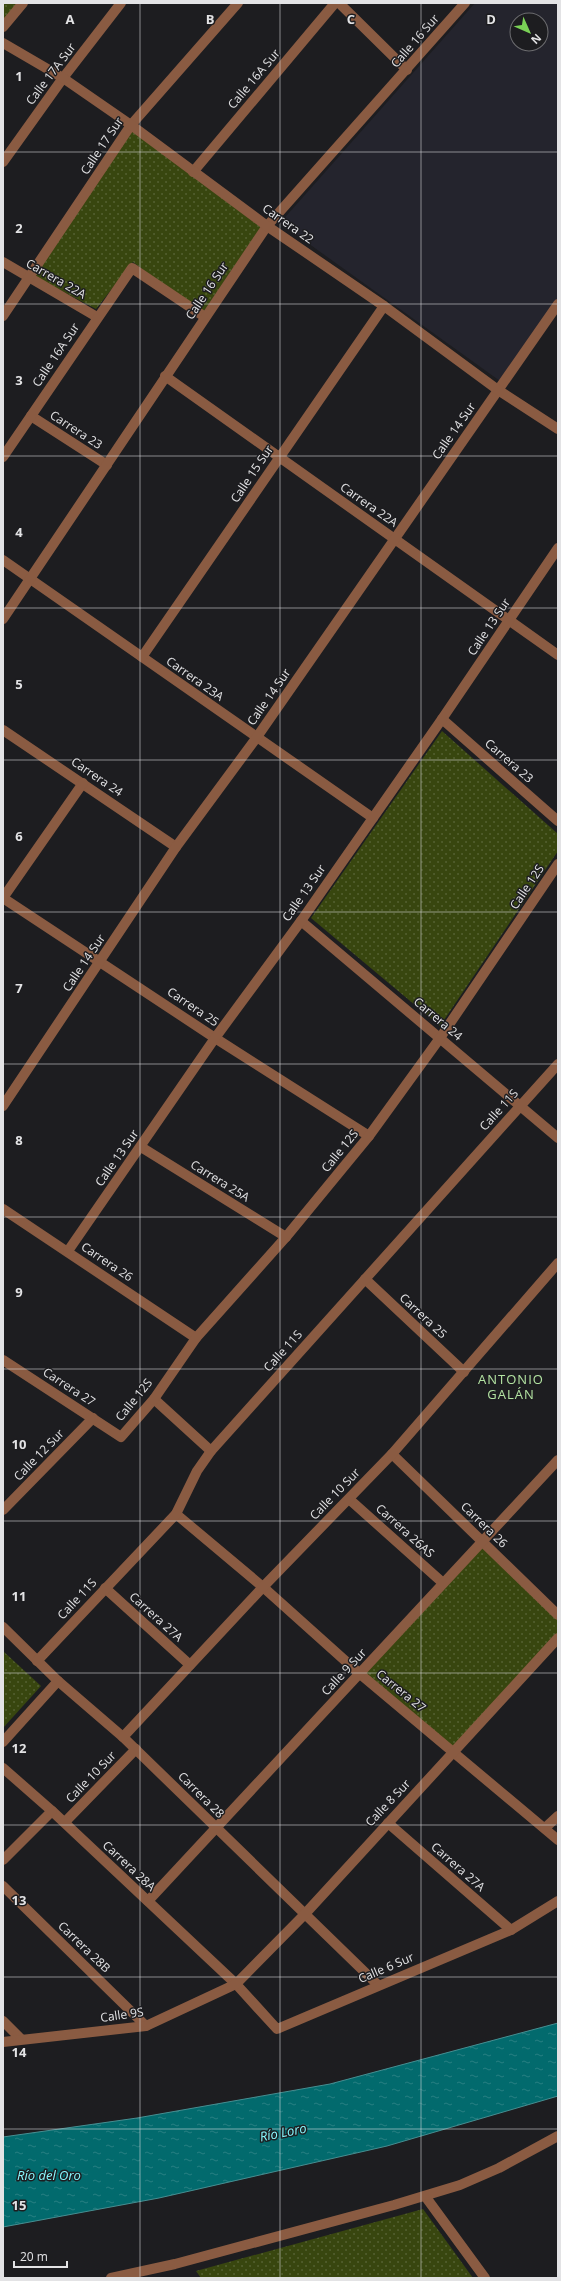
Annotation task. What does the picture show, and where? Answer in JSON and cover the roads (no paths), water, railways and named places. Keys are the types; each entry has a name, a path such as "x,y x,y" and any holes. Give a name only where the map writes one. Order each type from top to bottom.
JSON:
{"street":[{"path":"3,27 23,3"},
{"name":"Calle 17A Sur","path":"3,162 63,78 121,3"},
{"name":"Calle 17 Sur","path":"3,316 131,125 238,3"},
{"name":"Calle 16A Sur","path":"193,172 335,3"},
{"path":"339,3 407,70"},
{"name":"Calle 16 Sur","path":"3,619 267,226 466,3"},
{"name":"Carrera 22","path":"3,42 63,78 131,125 267,226 384,306 498,390 558,429"},
{"name":"Carrera 22A","path":"3,262 97,317"},
{"name":"Calle 16A Sur","path":"3,457 97,317 132,268 205,317"},
{"name":"Calle 14 Sur","path":"3,1106 101,962 176,847 257,737 558,304"},
{"name":"Calle 15 Sur","path":"142,657 384,306"},
{"name":"Carrera 22A","path":"166,376 558,655"},
{"name":"Carrera 23","path":"31,416 107,465"},
{"name":"Calle 13 Sur","path":"68,1251 215,1038 373,818 558,548"},
{"name":"Carrera 23A","path":"3,560 373,818"},
{"name":"Carrera 23","path":"442,719 558,821"},
{"name":"Carrera 24","path":"3,730 176,847"},
{"path":"3,898 82,783"},
{"name":"Calle 12S","path":"121,1437 154,1399 196,1338 286,1238 369,1136 440,1038 558,864"},
{"name":"Carrera 25","path":"3,898 215,1038 369,1136"},
{"name":"Carrera 24","path":"300,921 558,1138"},
{"name":"Calle 11S","path":"37,1661 104,1588 176,1514 197,1471 211,1451 558,1064"},
{"name":"Carrera 25A","path":"141,1147 286,1238"},
{"name":"Carrera 26","path":"3,1209 68,1251 196,1338"},
{"name":"Calle 10 Sur","path":"123,1737 262,1587 392,1454 558,1263"},
{"name":"Carrera 25","path":"365,1279 464,1372"},
{"name":"Carrera 27","path":"3,1360 121,1437"},
{"path":"154,1399 211,1451"},
{"name":"Calle 12 Sur","path":"3,1509 93,1418"},
{"name":"Carrera 26","path":"392,1454 558,1615"},
{"name":"Calle 9 Sur","path":"148,1901 558,1460"},
{"name":"Carrera 26AS","path":"349,1499 444,1583"},
{"name":"Carrera 27","path":"176,1514 262,1587 360,1674 454,1751 558,1840"},
{"name":"Carrera 27A","path":"104,1588 190,1665"},
{"name":"Carrera 28","path":"3,1627 58,1681 136,1749 304,1915 378,1985"},
{"name":"Calle 8 Sur","path":"236,1984 304,1915 558,1638"},
{"path":"3,1742 58,1681"},
{"name":"Calle 10 Sur","path":"65,1822 136,1749"},
{"name":"Carrera 28A","path":"3,1768 65,1822 236,1984"},
{"path":"3,1860 52,1811"},
{"path":"545,1828 558,1816"},
{"name":"Carrera 27A","path":"388,1823 511,1930"},
{"name":"Carrera 28B","path":"3,1886 146,2026"},
{"name":"Calle 6 Sur","path":"236,1984 277,2029 511,1930 558,1901"},
{"name":"Calle 9S","path":"3,2042 146,2026 236,1984"},
{"path":"3,2021 21,2039"},
{"path":"111,2278 122,2277 175,2264 426,2196 460,2185 499,2168 558,2136"},
{"path":"426,2196 485,2278"}],"water":[{"name":"Río del Oro","path":"558,2023 558,2096 387,2146 159,2198 3,2227 3,2137 137,2118 330,2084"}],"district":[{"name":"ANTONIO GALÁN","path":"511,1386"}],"water label":[{"name":"Río Loro","path":"283,2132"}]}
